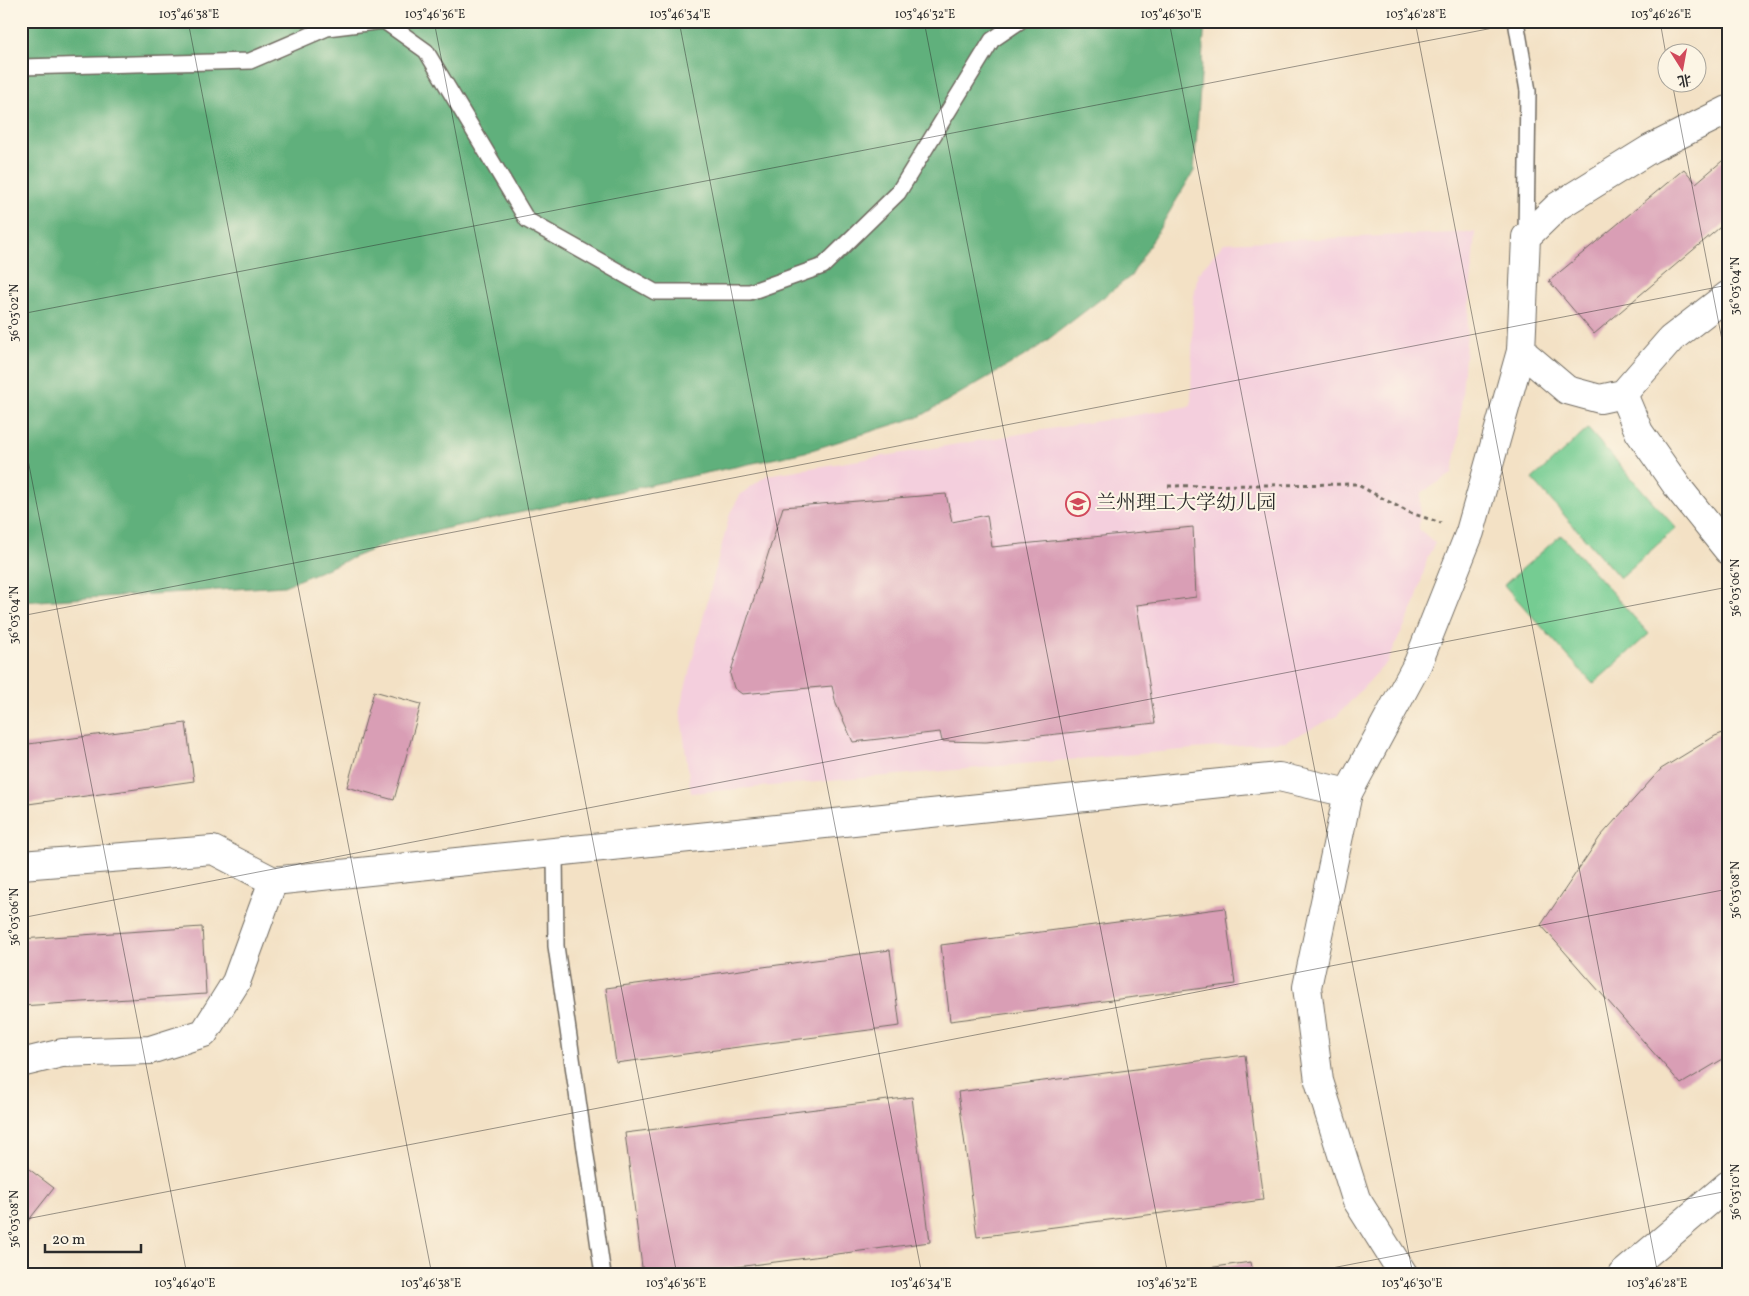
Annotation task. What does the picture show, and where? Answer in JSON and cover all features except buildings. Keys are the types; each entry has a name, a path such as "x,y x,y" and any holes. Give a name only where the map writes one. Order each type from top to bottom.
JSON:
{"street":[{"path":"1404,1275 1356,1199 1319,1081 1307,987 1348,794 1418,663 1470,532 1521,352 1526,237 1558,206 1650,149 1728,110"},
{"path":"1521,352 1567,390 1600,399 1623,394 1671,339 1728,295"},
{"path":"1623,394 1639,432 1679,489 1728,550"},
{"path":"21,865 213,850 273,881 1279,778 1348,794"},
{"path":"21,1063 62,1053 150,1050 204,1032 236,982 273,881"},
{"path":"1622,1275 1728,1185"}],"lane":[{"path":"21,67 250,61 326,28 384,21 426,51 527,220 655,292 750,292 823,266 898,192 992,40 1020,21"},
{"path":"1516,21 1528,91 1526,237"},
{"path":"555,852 556,946 602,1275"}],"path":[{"path":"1168,486 1356,484 1408,512 1470,532"}],"shaded area":[{"name":"兰州理工大学幼儿园","path":"1475,232 1458,445 1452,474 1421,493 1419,529 1435,543 1428,556 1415,604 1387,662 1337,716 1286,741 691,793 680,708 730,513 741,494 767,475 1191,406 1193,302 1198,273 1224,243"}],"green space":[{"path":"21,21 1205,21 1194,171 1131,276 1033,351 921,416 805,452 401,538 284,586 21,602"},
{"path":"1588,429 1676,528 1620,578 1532,479"},
{"path":"1561,535 1649,634 1593,684 1504,585"}],"place":[{"name":"兰州理工大学幼儿园","path":"1078,504"}]}
